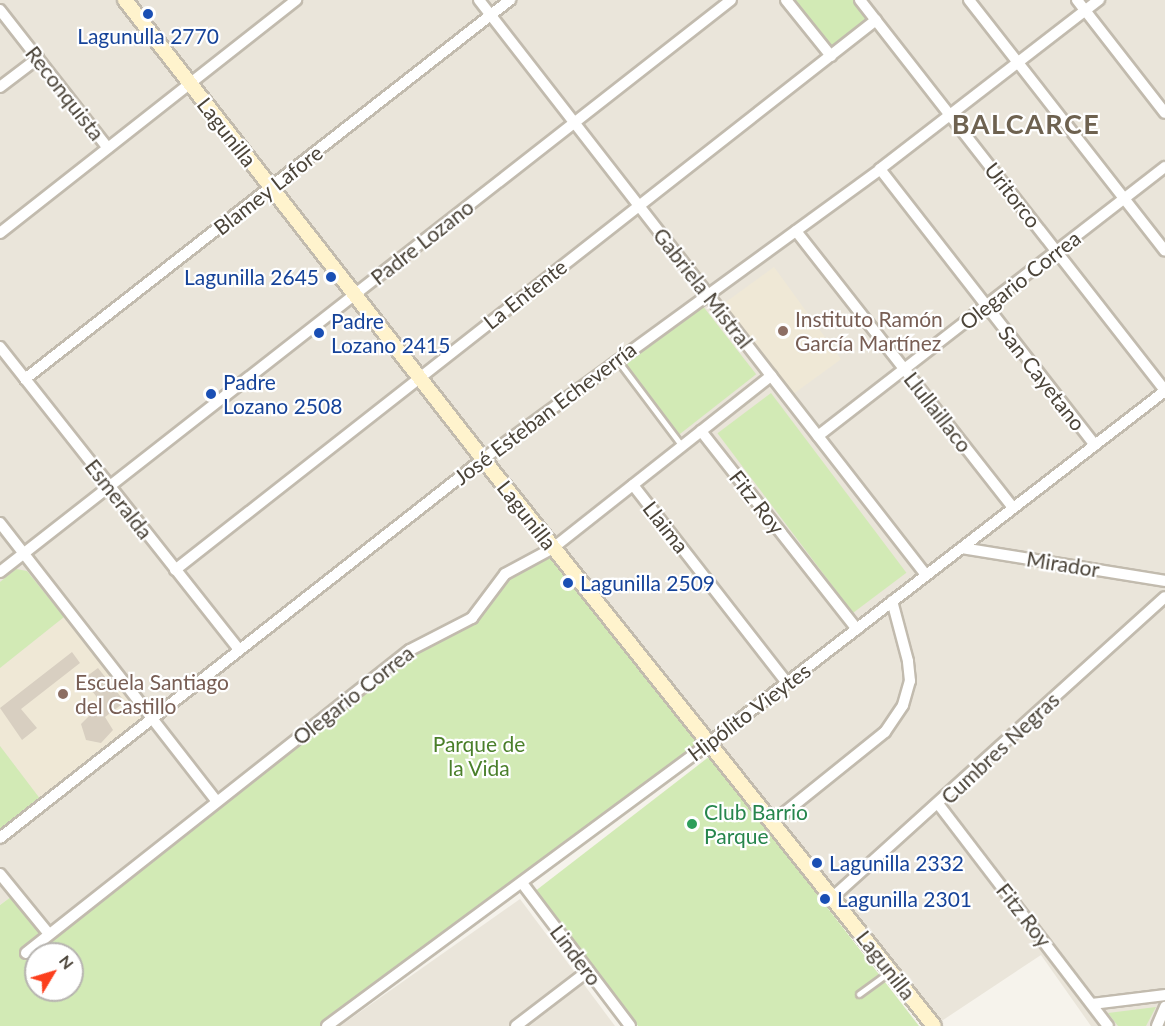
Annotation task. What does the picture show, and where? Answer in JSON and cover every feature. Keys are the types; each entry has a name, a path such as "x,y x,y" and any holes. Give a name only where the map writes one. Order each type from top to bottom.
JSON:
{"main road":[{"name":"Lagunilla","path":"125,0 553,548 934,1026"}],"street":[{"path":"0,233 296,0"},
{"name":"Gabriela Mistral","path":"480,0 926,575"},
{"name":"Blamey Lafore","path":"25,379 510,0"},
{"name":"Padre Lozano","path":"0,572 731,0"},
{"path":"786,0 831,56"},
{"name":"Uritorco","path":"860,0 1165,391"},
{"path":"969,0 1165,251"},
{"path":"1077,0 1165,113"},
{"name":"José Esteban Echeverría","path":"0,838 483,459 880,169 1099,0"},
{"name":"Reconquista","path":"0,10 108,148"},
{"name":"La Entente","path":"175,570 418,376 876,20"},
{"path":"0,87 38,58"},
{"name":"Olegario Correa","path":"818,436 1165,167"},
{"name":"San Cayetano","path":"880,169 1095,445"},
{"name":"Llullaillaco","path":"796,231 1013,508"},
{"name":"Esmeralda","path":"0,346 239,650"},
{"name":"Olegario Correa","path":"40,942 410,650 472,618 506,574 553,548 771,376"},
{"name":"Hipólito Vieytes","path":"327,1026 709,743 1165,391"},
{"name":"Fitz Roy","path":"701,431 857,629"},
{"name":"Llaima","path":"633,485 787,683"},
{"path":"0,524 217,802"},
{"name":"Mirador","path":"962,548 1165,581"},
{"name":"Cumbres Negras","path":"833,897 939,805 1165,597"},
{"path":"773,822 885,732 903,705 910,681 908,661 892,602"},
{"name":"Fitz Roy","path":"939,805 1108,1026"},
{"path":"0,874 49,934"},
{"name":"Lindero","path":"522,883 630,1026"},
{"path":"516,1026 588,971"},
{"path":"1092,1004 1165,995"},
{"path":"1157,1026 1165,1007"}],"lane":[{"path":"616,360 682,446"},
{"path":"859,994 891,971"}],"shaded area":[{"path":"0,0 1165,0 1165,1026 1091,1026 1041,955 934,1026 553,548 480,609 49,934 16,893 0,905"},
{"name":"Instituto Ramón García Martínez","path":"774,267 841,359 791,396 724,303"},
{"name":"Escuela Santiago del Castillo","path":"64,617 145,719 41,800 0,746 0,668"},
{"path":"520,899 615,1026 340,1026"}],"green space":[{"path":"793,0 853,0 869,20 832,50"},
{"path":"702,305 756,374 679,435 625,365"},
{"path":"771,393 906,573 853,613 717,433"},
{"name":"Parque de la Vida","path":"553,548 709,743 327,1026 0,1026 0,905 16,893 49,934 410,650 462,624 494,587"},
{"path":"16,569 27,571 64,617 0,668 0,582"},
{"path":"0,746 41,800 0,831"},
{"name":"Club Barrio Parque","path":"710,756 919,1026 638,1026 534,892"},
{"path":"1156,1007 1146,1026 1118,1026 1108,1013"}],"building":[{"path":"72,652 80,663 21,709 37,728 22,740 0,708"},
{"path":"98,668 125,702 105,717 113,730 101,743 86,740 81,724 91,714 97,715 99,700 83,679"}],"place":[{"name":"Lagunulla 2770","path":"148,14"},
{"name":"Lagunilla 2645","path":"331,277"},
{"name":"Instituto Ramón García Martínez","path":"783,331"},
{"name":"Padre Lozano 2415","path":"319,333"},
{"name":"Padre Lozano 2508","path":"211,394"},
{"name":"Lagunilla 2509","path":"568,583"},
{"name":"Escuela Santiago del Castillo","path":"63,694"},
{"name":"Club Barrio Parque","path":"692,824"},
{"name":"Lagunilla 2332","path":"817,863"},
{"name":"Lagunilla 2301","path":"825,899"}],"district":[{"name":"BALCARCE","path":"1026,124"}]}
